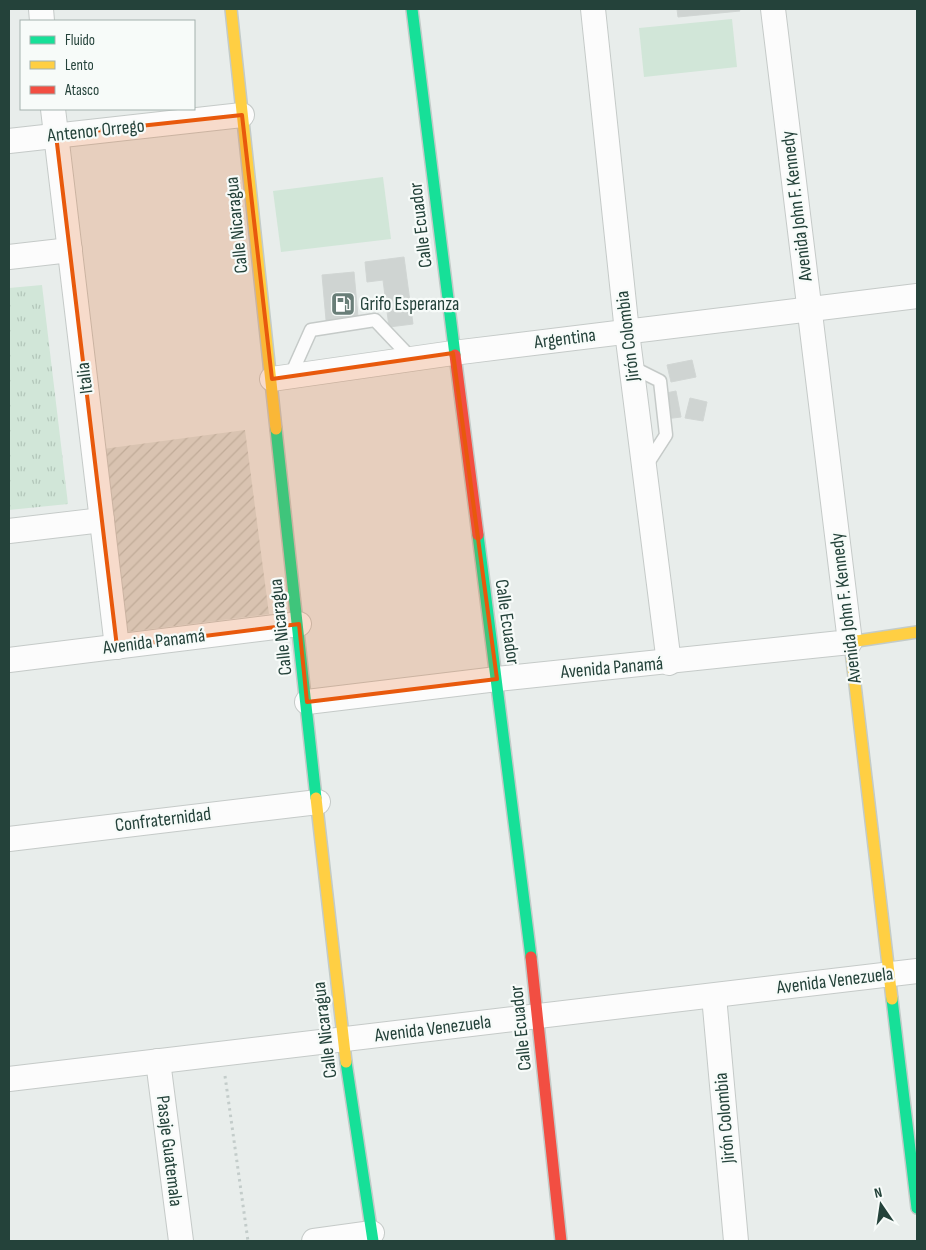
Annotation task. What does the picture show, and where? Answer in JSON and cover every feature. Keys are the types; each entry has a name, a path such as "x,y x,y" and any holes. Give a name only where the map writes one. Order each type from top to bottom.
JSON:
{"street":[{"name":"Calle Nicaragua","path":"231,9 242,115 281,378 298,624 342,1039 372,1237"},
{"name":"Calle Ecuador","path":"412,9 538,1016 561,1241"},
{"name":"Jirón Colombia","path":"593,9 627,332 670,663"},
{"name":"Avenida John F. Kennedy","path":"773,9 917,1208"},
{"name":"Italia","path":"53,110 117,647"},
{"name":"Antenor Orrego","path":"9,141 242,115"},
{"path":"9,257 70,250"},
{"name":"Argentina","path":"281,378 454,353 917,296"},
{"path":"9,531 102,520"},
{"name":"Avenida Panamá","path":"9,660 298,624"},
{"name":"Avenida Panamá","path":"307,702 497,679 670,663 850,642 917,632"},
{"name":"Confraternidad","path":"9,839 318,802"},
{"name":"Avenida Venezuela","path":"9,1079 917,971"},
{"name":"Jirón Colombia","path":"714,996 736,1241"},
{"name":"Pasaje Guatemala","path":"158,1061 181,1241"},
{"path":"314,1241 372,1237"}],"lane":[{"path":"281,378 311,330 375,320 412,359"}],"path":[{"path":"222,1054 248,1241"}],"highlighted area":[{"path":"242,115 272,379 453,353 497,679 307,702 299,624 117,647 56,135"}],"shaded area":[{"path":"245,430 269,614 127,632 103,449"}],"green space":[{"path":"732,19 737,67 644,77 639,28"},
{"path":"383,177 391,239 281,252 273,191"},
{"path":"42,285 68,504 9,510 9,288"}],"building":[{"path":"677,9 739,9 740,11 678,17"},
{"path":"404,257 413,324 389,327 383,280 367,282 365,262"},
{"path":"354,272 359,328 327,331 322,275"},
{"path":"692,360 696,377 671,382 667,365"},
{"path":"676,391 681,417 665,419 661,394"},
{"path":"690,398 707,402 703,421 685,418"}],"traffic: fast":[{"path":"412,9 455,355"},
{"path":"276,429 316,798"},
{"path":"478,535 531,957"},
{"path":"892,999 917,1208"},
{"path":"346,1062 373,1241"}],"traffic: slow":[{"path":"231,9 276,429"},
{"path":"892,999 850,642 917,632"},
{"path":"316,798 346,1062"}],"traffic: jam":[{"path":"455,355 478,535"},
{"path":"531,957 561,1241"}],"place":[{"name":"Grifo Esperanza","path":"343,304"}]}
